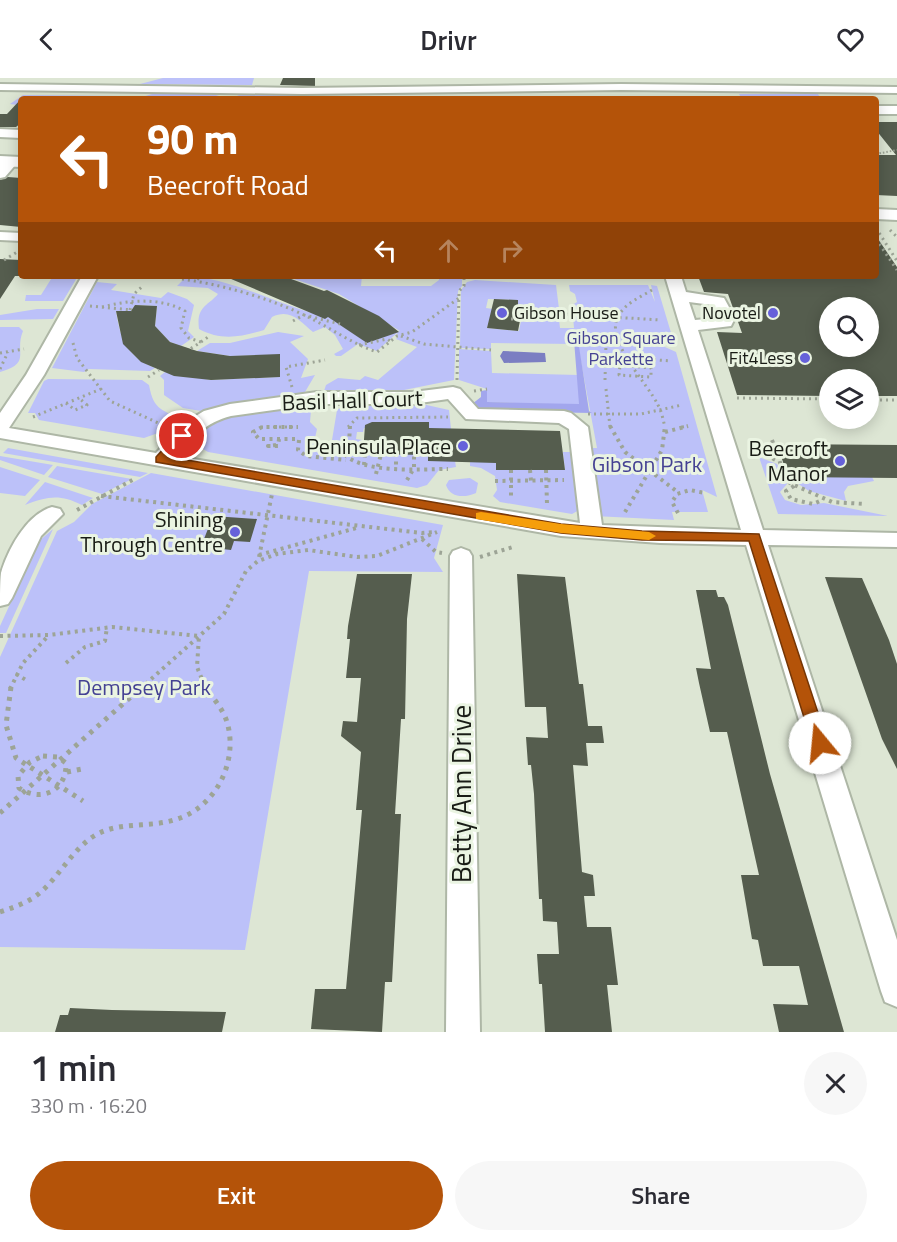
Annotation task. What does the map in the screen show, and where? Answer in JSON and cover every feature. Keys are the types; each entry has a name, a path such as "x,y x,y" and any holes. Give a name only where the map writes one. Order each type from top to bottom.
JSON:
{"main road":[{"path":"879,204 897,205"},
{"path":"879,214 897,215"}],"street":[{"path":"43,78 146,82 333,95 475,86"},
{"path":"345,78 475,86 683,87 725,94 897,90"},
{"path":"766,78 897,82"},
{"path":"0,87 146,82"},
{"path":"131,96 146,82"},
{"path":"683,87 688,96"},
{"path":"0,99 15,88"},
{"path":"879,110 897,110"},
{"path":"879,118 897,118"},
{"path":"0,133 18,134"},
{"path":"0,236 18,237"},
{"path":"0,427 35,375 88,279"},
{"path":"674,279 897,991"},
{"path":"680,297 718,301 727,318 725,322 717,324 688,326"},
{"path":"453,393 473,415 564,417 578,428 590,509 591,532"},
{"name":"Basil Hall Court","path":"161,459 194,426 210,416 230,410 317,398 413,398 453,393"},
{"path":"0,432 503,520 591,532 660,536 897,540"},
{"path":"0,598 32,532 40,522 52,514"},
{"name":"Betty Ann Drive","path":"461,556 463,1032"}],"path":[{"path":"879,153 897,150"},
{"path":"879,233 897,261"},
{"path":"879,239 884,240"},
{"path":"879,242 897,270"},
{"path":"4,260 18,252"},
{"path":"182,279 208,283"},
{"path":"199,279 269,301 304,315 358,345 377,352 400,335 412,332 459,298"},
{"path":"453,393 457,380 459,298 464,279"},
{"path":"202,289 208,283"},
{"path":"90,305 131,310 134,294 144,285"},
{"path":"625,512 660,455 665,432 661,411 615,338 617,317 630,302 652,290"},
{"path":"102,307 159,302 180,308 185,311 181,328 189,338 201,342"},
{"path":"511,319 528,319 530,312 660,320"},
{"path":"293,321 304,315 340,324"},
{"path":"400,335 424,344 491,350"},
{"path":"74,336 77,358 114,404 167,427"},
{"path":"190,349 208,337"},
{"path":"358,345 387,339 390,341"},
{"path":"605,380 606,343"},
{"path":"0,352 24,350"},
{"path":"0,369 9,352"},
{"path":"606,356 670,361"},
{"path":"292,388 285,367 325,360"},
{"path":"730,362 735,362"},
{"path":"620,365 632,366 651,368 651,377 620,375 620,365"},
{"path":"148,377 159,370"},
{"path":"33,417 100,389"},
{"path":"606,389 605,414 617,443 679,493"},
{"path":"66,403 75,410 87,405 79,398"},
{"path":"737,398 819,399"},
{"path":"879,400 897,400"},
{"path":"570,420 576,414 661,411 682,405"},
{"path":"333,460 344,454 349,444 348,426 357,418 448,417"},
{"path":"665,432 688,426"},
{"path":"298,427 262,427 253,432 259,439 297,440 298,450 304,456 350,461 363,465 448,469"},
{"path":"276,445 268,446 278,447 279,439"},
{"path":"772,440 786,479 795,486 823,500 844,505 865,504"},
{"path":"753,447 780,462"},
{"path":"344,454 350,461"},
{"path":"358,471 363,465 365,454"},
{"path":"376,474 380,466 381,454"},
{"path":"396,454 396,467"},
{"path":"407,480 414,468 414,455"},
{"path":"511,470 511,498"},
{"path":"530,470 531,481"},
{"path":"546,470 547,504"},
{"path":"77,510 136,478"},
{"path":"259,561 276,479"},
{"path":"495,481 565,482"},
{"path":"795,486 786,490 791,499 813,504 823,500"},
{"path":"678,513 672,502 679,493 692,490 705,493"},
{"path":"0,813 230,608 247,569 259,561 299,550 321,550 350,556 374,556 395,551 437,531 422,533 363,527 101,496"},
{"path":"260,555 363,527"},
{"path":"422,539 436,552 461,556 484,557 513,547"},
{"path":"0,636 49,635 107,627 199,636"},
{"path":"66,663 85,647 105,641 107,627"},
{"path":"49,635 26,659 16,674 7,698 3,724 8,747 18,760 83,801"},
{"path":"0,912 41,894 76,849 100,832 121,827 149,827 169,823 199,808 215,795 226,765 228,726 220,707 201,681 197,659 199,636"},
{"path":"16,674 26,680"},
{"path":"24,792 18,780 26,765 43,756 61,759"},
{"path":"61,759 67,772"},
{"path":"67,772 82,769"},
{"path":"24,792 41,795 60,786 67,772"}],"green space":[{"path":"163,78 254,78 252,85 140,84"},
{"path":"155,93 219,96 146,96"},
{"path":"241,94 310,94 310,96 237,96"},
{"path":"739,94 818,94 819,96 740,96"},
{"path":"23,95 120,96 22,96"},
{"path":"18,98 18,105 10,104"},
{"path":"18,105 18,115 9,115"},
{"path":"51,279 76,279 63,301 25,301 26,295 41,295"},
{"path":"184,279 208,279 237,286 333,319 367,342 400,331 339,294 294,279 362,279 361,286 431,286 439,279 462,279 462,286 458,291 454,380 404,390 324,391 326,385 338,378 360,380 365,376 378,380 417,347 396,339 397,333 377,351 358,344 341,356 336,356 334,354 343,349 335,335 325,327 313,332 295,317 285,314 272,317 264,330 239,336 207,333 199,329 199,316 204,307 218,294 208,288 177,286"},
{"path":"475,280 556,285 559,309 556,312 524,310 523,317 510,316 517,307 523,307 518,305 518,300 488,299 486,308 493,309 487,328 519,331 521,321 533,322 534,318 559,320 560,328 574,328 572,305 577,302 569,285 648,285 655,302 651,285 657,286 672,336 663,341 665,347 676,352 717,497 702,490 708,512 672,512 674,520 594,516 591,448 597,448 577,340 575,344 491,343 491,349 460,348 461,290 467,282"},
{"path":"97,282 117,284 111,290 161,298 168,292 187,299 194,305 188,331 194,337 181,346 170,342 155,326 157,306 135,305 131,311 116,311 120,330 132,353 155,368 150,371 89,369 84,372 52,368"},
{"path":"37,309 59,309 53,319 0,320 0,315"},
{"path":"0,327 19,327 23,331 19,361 10,369 0,372"},
{"path":"278,332 304,336 290,342 308,359 301,378 315,375 305,392 229,403 201,411 183,408 164,395 164,380 160,376 165,372 211,380 279,377 280,355 230,356 197,351 210,343 230,343"},
{"path":"459,349 491,351 492,373 579,375 580,405 486,402 487,389 459,380"},
{"path":"48,379 142,380 149,385 157,405 183,423 167,436 158,433 144,438 39,420 35,413 28,413 44,381"},
{"path":"348,403 422,404 449,410 451,429 364,428 363,432 357,432 356,439 362,440 364,444 428,455 428,461 455,461 456,467 439,470 427,485 417,488 208,452 195,444 195,437 218,421 260,410 302,405 311,410 310,422 317,429 313,447 331,446 337,410"},
{"path":"8,448 148,473 140,477 3,453"},
{"path":"563,452 577,452 581,509 572,514 500,502 493,496 497,490 495,476 481,468 470,466 470,462 496,461 496,469 565,470"},
{"path":"0,456 53,465 44,475 0,460"},
{"path":"759,457 777,464 787,484 780,492 785,500 801,505 824,503 888,516 778,514"},
{"path":"57,466 132,479 102,494 48,477"},
{"path":"0,467 40,480 25,496 0,493"},
{"name":"Dempsey Park","path":"151,473 443,525 434,558 443,572 309,571 245,950 0,947 0,657 57,531 74,522 92,504"},
{"path":"788,477 872,477 874,481 848,486 844,492 846,501 809,491"},
{"path":"470,478 478,483 476,493 472,495 454,495 446,485 449,480"},
{"path":"45,482 93,498 82,505 67,499 54,498 25,505"},
{"path":"53,529 6,633 0,633 0,626 39,541"}],"shaded area":[{"path":"574,340 578,340 589,411 592,413 477,411 472,404 481,397 481,391 487,390 487,402 579,404"},
{"path":"503,351 545,353 546,362 504,363 500,356"}],"building":[{"path":"283,78 315,78 315,86 280,85"},
{"path":"18,102 18,125 0,127 0,114 7,114"},
{"path":"879,122 897,122 897,196 879,195 879,155 896,155 879,134"},
{"path":"8,177 18,178 18,227 0,225 0,180"},
{"path":"879,240 897,267 897,396 879,396 879,369 819,369 819,396 737,395 717,332 742,333 728,294 704,292 699,279 879,279"},
{"path":"0,259 18,260 18,276 15,276 0,299"},
{"path":"231,279 291,279 324,291 327,290 379,316 399,332 367,343 328,317 325,319"},
{"name":"Gibson House","path":"494,299 518,300 518,305 523,305 518,331 487,328"},
{"path":"135,305 157,306 155,326 170,342 197,351 230,356 280,354 280,377 211,380 174,376 141,362 123,344 116,311 131,311"},
{"name":"Peninsula Place","path":"372,422 429,422 429,428 560,431 565,470 496,470 496,463 428,461 428,455 363,454 365,425"},
{"name":"Beecroft Manor","path":"777,444 897,445 897,478 788,477"},
{"path":"213,516 257,519 250,542 234,541 231,550 213,548 216,540 204,539"},
{"path":"357,574 412,574 407,619 405,719 401,719 395,814 401,814 392,982 385,982 382,1032 311,1029 315,989 346,989 362,810 356,810 361,752 341,736 343,721 357,722 361,678 346,678 350,639 347,639 348,626"},
{"path":"517,574 565,577 579,684 583,684 588,726 602,726 604,743 586,743 588,766 573,765 582,872 593,875 595,896 584,896 587,927 611,927 618,985 607,985 612,1032 545,1032 542,984 539,984 537,954 559,954 557,922 543,921 542,899 539,899 534,794 531,765 528,765 526,737 548,738 546,707 525,707"},
{"path":"825,577 862,578 889,640 897,664 897,769 882,739"},
{"path":"696,590 716,590 718,597 724,597 728,605 770,774 844,1032 779,1032 773,1004 808,1005 799,966 763,966 758,940 752,939 741,875 759,875 727,732 710,732 699,683 696,668 711,669"},
{"path":"70,1008 226,1012 222,1032 55,1032 60,1015 68,1015"}],"slow traffic":[{"path":"481,516 561,529 649,536"}],"place":[{"name":"Gibson House","path":"502,313"},
{"name":"Novotel","path":"773,313"},
{"name":"Fit4Less","path":"805,358"},
{"name":"Peninsula Place","path":"463,446"},
{"name":"Beecroft Manor","path":"840,461"},
{"name":"Shining Through Centre","path":"235,532"}],"route":[{"path":"182,436 161,459 561,529 642,536 754,537 820,743"}],"park label":[{"name":"Gibson Square Parkette","path":"621,348"},
{"name":"Gibson Park","path":"647,464"}]}
